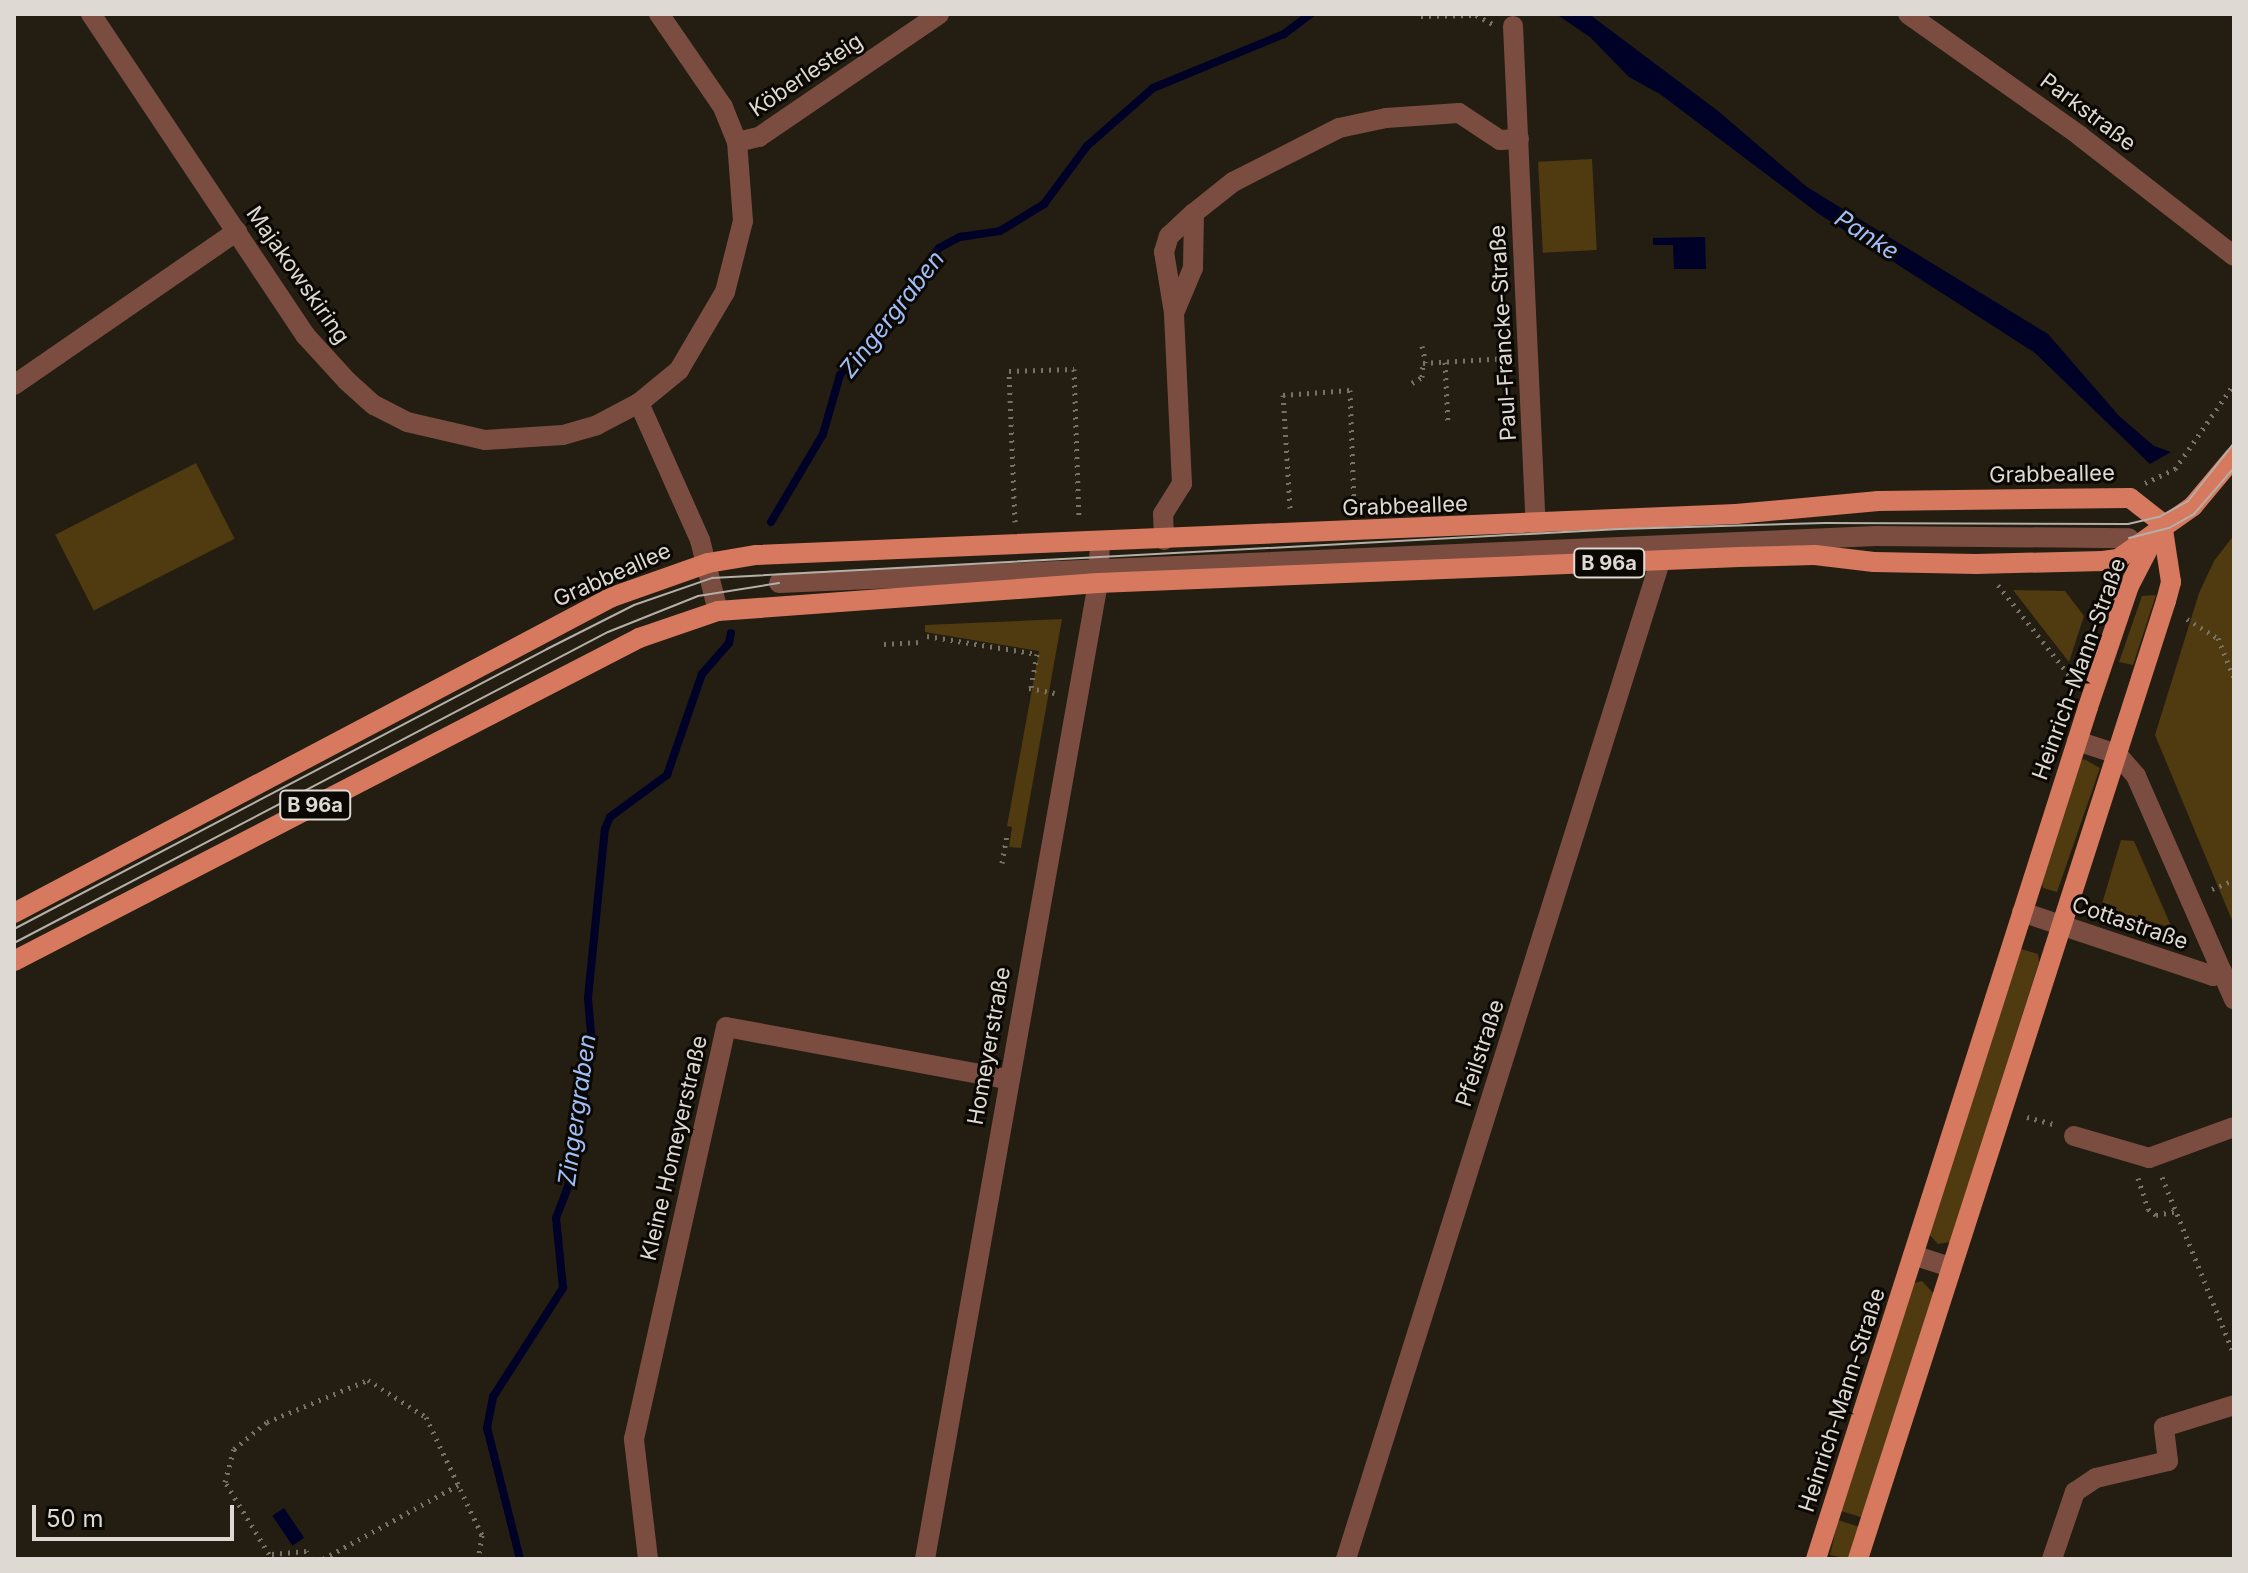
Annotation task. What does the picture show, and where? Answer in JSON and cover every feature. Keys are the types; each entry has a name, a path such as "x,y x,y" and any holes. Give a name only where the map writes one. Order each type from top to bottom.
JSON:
{"main road":[{"name":"B 96a","path":"14,961 639,638 718,611 1099,576 1660,562 1815,555 1874,562 2103,561 2118,559 2170,520 2218,479 2234,457"},
{"name":"Grabbeallee","path":"14,913 612,597 708,563 756,555 1536,524 1878,501 2130,498 2170,520"},
{"name":"Heinrich-Mann-Straße","path":"1816,1559 2129,586 2170,520"},
{"path":"1858,1559 2171,582 2170,520"}],"street":[{"name":"Majakowskiring","path":"91,14 305,335 374,405 407,422 465,438 522,439 597,425 639,403 679,370 699,342 729,281 743,221 737,142 723,107 659,14"},
{"name":"Köberlesteig","path":"737,142 759,137 939,14"},
{"name":"Parkstraße","path":"1908,14 2068,127 2234,256"},
{"name":"Paul-Francke-Straße","path":"1513,26 1536,524"},
{"path":"1164,540 1163,514 1182,484 1174,313 1164,252 1169,236 1233,182 1339,128 1386,118 1459,113 1500,140 1519,139"},
{"path":"1174,313 1193,268 1194,213"},
{"path":"14,385 237,231"},
{"path":"639,403 708,563 718,611"},
{"path":"779,583 1099,576 1543,550 1876,536 2129,538"},
{"name":"Homeyerstraße","path":"925,1559 1007,1079 1099,576 1100,542"},
{"name":"Pfeilstraße","path":"1346,1559 1660,562"},
{"path":"2077,741 2117,754"},
{"name":"Cottastraße","path":"2117,754 2151,803 2234,999"},
{"name":"Cottastraße","path":"2022,912 2213,976 2222,972"},
{"name":"Kleine Homeyerstraße","path":"648,1559 634,1439 726,1027 1007,1079"},
{"path":"2074,1136 2144,1156 2234,1127"},
{"path":"1913,1255 1951,1267"},
{"path":"2052,1559 2075,1492 2096,1478 2168,1461 2164,1427 2234,1405"}],"path":[{"path":"1421,16 1476,15 1499,27 1513,26"},
{"path":"1412,383 1422,377 1426,363 1422,346"},
{"path":"1426,363 1529,357"},
{"path":"1445,362 1448,423"},
{"path":"1015,522 1009,371 1074,369 1079,519"},
{"path":"2141,485 2175,469 2234,384"},
{"path":"1290,508 1283,395 1350,390 1354,505"},
{"path":"1997,583 2069,675"},
{"path":"2187,619 2218,638 2234,678"},
{"path":"927,636 1037,654 1029,688 1055,693"},
{"path":"884,644 920,642"},
{"path":"1002,863 1007,834"},
{"path":"2212,889 2234,880"},
{"path":"2144,1156 2142,1201 2156,1215 2176,1211"},
{"path":"2144,1156 2176,1211 2234,1354"},
{"path":"311,1559 306,1551 267,1557 225,1482 234,1449 267,1422 368,1380 426,1417 482,1535 478,1559"},
{"path":"323,1559 458,1485"}],"shaded area":[{"path":"1592,159 1597,250 1543,253 1538,162"},
{"path":"196,463 235,539 94,610 55,535"},
{"path":"2234,535 2234,925 2155,735 2199,593 2214,561"},
{"path":"2013,590 2065,591 2084,616 2069,662"},
{"path":"2156,595 2133,665 2119,662 2142,596"},
{"path":"1062,619 1021,848 1009,847 1012,827 1007,826 1039,651 925,632 925,625"},
{"path":"2084,759 2100,768 2057,892 2043,888 2042,881 2078,762"},
{"path":"2121,840 2134,841 2172,928 2101,907"},
{"path":"2021,949 2038,954 2039,962 1950,1242 1938,1244 1928,1233"},
{"path":"1922,1281 1934,1294 1864,1518 1841,1511 1914,1283"},
{"path":"1838,1520 1860,1527 1849,1559 1830,1555"}],"water":[{"name":"Panke","path":"1556,14 1589,14 1718,111 1807,187 2048,334 2119,416 2154,446 2171,452 2150,464 2035,353 1819,214 1660,94 1629,77 1590,37"},
{"path":"1705,237 1706,269 1674,269 1673,245 1653,245 1653,238"},
{"path":"284,1508 304,1538 293,1546 272,1516"}],"waterway":[{"name":"Zingergraben","path":"771,522 823,434 840,375 939,248 960,237 1000,231 1044,204 1087,146 1153,88 1284,34 1311,14"},
{"name":"Zingergraben","path":"520,1559 487,1428 493,1397 563,1288 556,1218 568,1186 592,1044 588,998 605,829 610,817 667,775 702,674 729,643 731,633"}],"tram line":[{"path":"14,929 634,605 712,578 1620,529 1825,523 2128,524 2159,517 2188,501 2234,443"},
{"path":"2129,538 2169,528 2194,514 2234,468"},
{"path":"14,943 608,632 698,596 779,583"}]}
